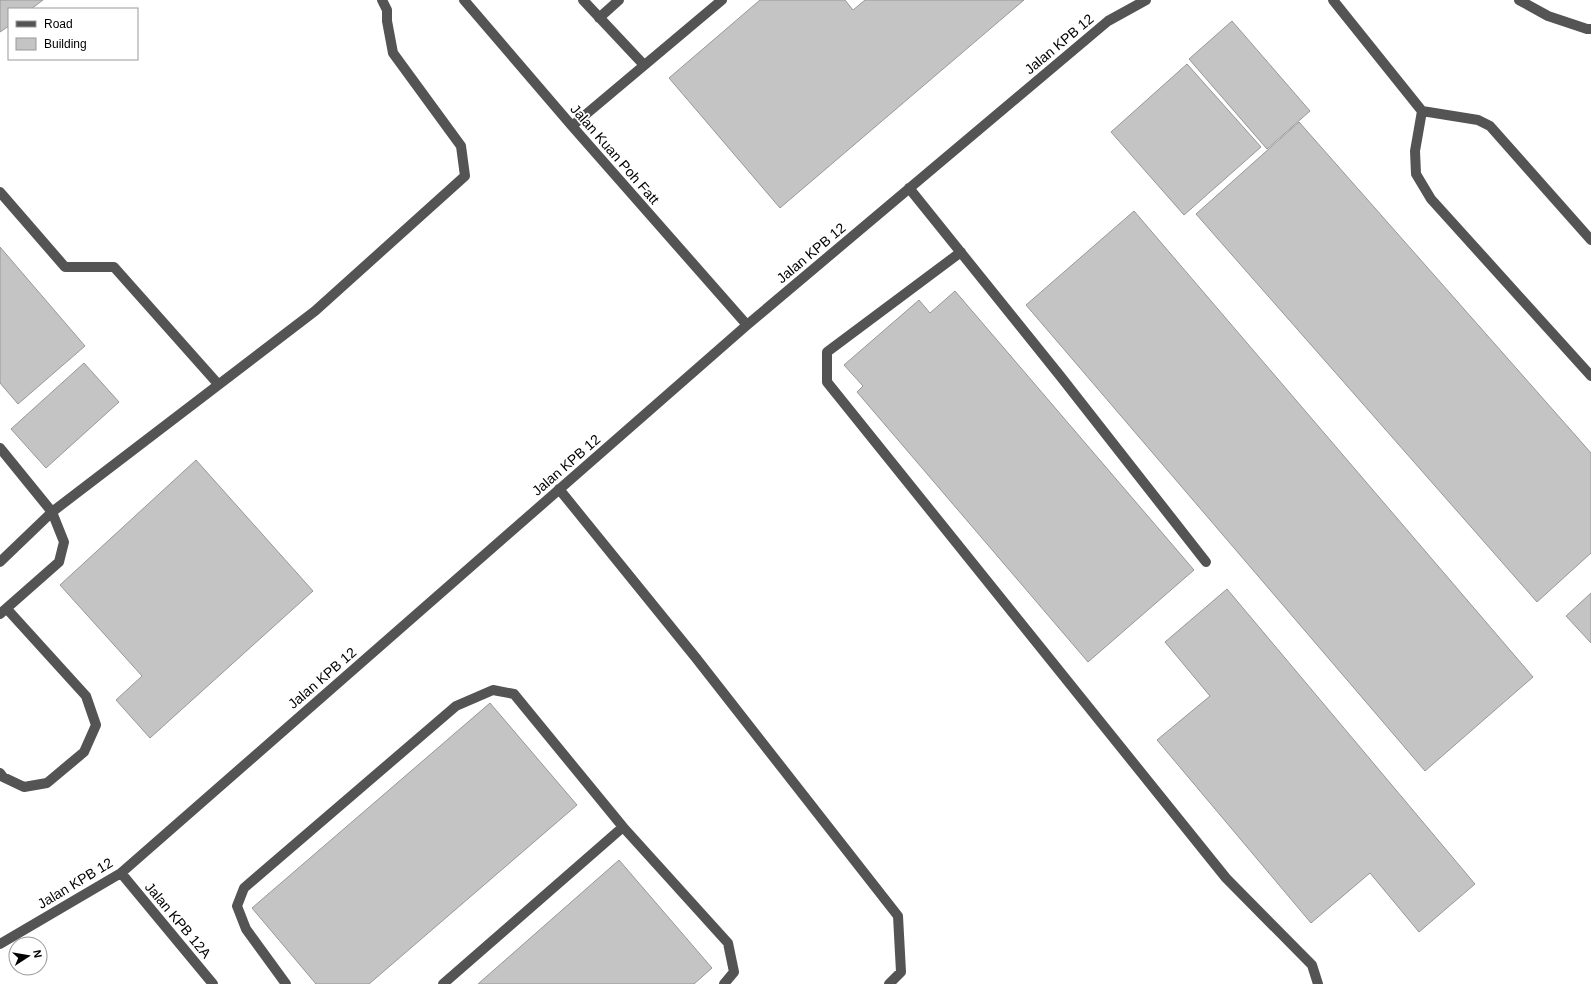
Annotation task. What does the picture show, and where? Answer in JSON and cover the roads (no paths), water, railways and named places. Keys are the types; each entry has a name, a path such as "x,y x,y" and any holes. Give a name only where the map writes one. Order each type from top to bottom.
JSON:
{"street":[{"path":"0,562 52,512 315,311 465,176 461,146 393,53 387,21 387,10 382,0"},
{"name":"Jalan Kuan Poh Fatt","path":"464,0 572,126 747,325"},
{"path":"583,0 644,65"},
{"path":"599,18 619,0"},
{"path":"572,126 722,0"},
{"name":"Jalan KPB 12","path":"0,944 121,873 747,325 1108,21 1146,0"},
{"path":"1333,0 1422,111 1478,120 1490,126 1591,240"},
{"path":"1519,0 1548,16 1591,29"},
{"path":"1422,111 1415,151 1416,174 1431,198 1591,376"},
{"path":"909,188 1061,376 1206,562"},
{"path":"0,192 65,267 114,267 218,384"},
{"path":"961,252 827,352 827,382 1226,878 1312,965 1318,984"},
{"path":"0,448 52,512 64,542 59,562 3,612 86,696 96,725 84,752 47,783 24,787 4,777 0,773"},
{"path":"559,489 701,665 898,916 901,972 889,984"},
{"path":"286,984 246,929 237,906 244,888 456,706 494,690 514,694 623,827 728,943 734,972 724,984"},
{"path":"443,984 623,827"},
{"name":"Jalan KPB 12A","path":"121,873 213,984"}]}
